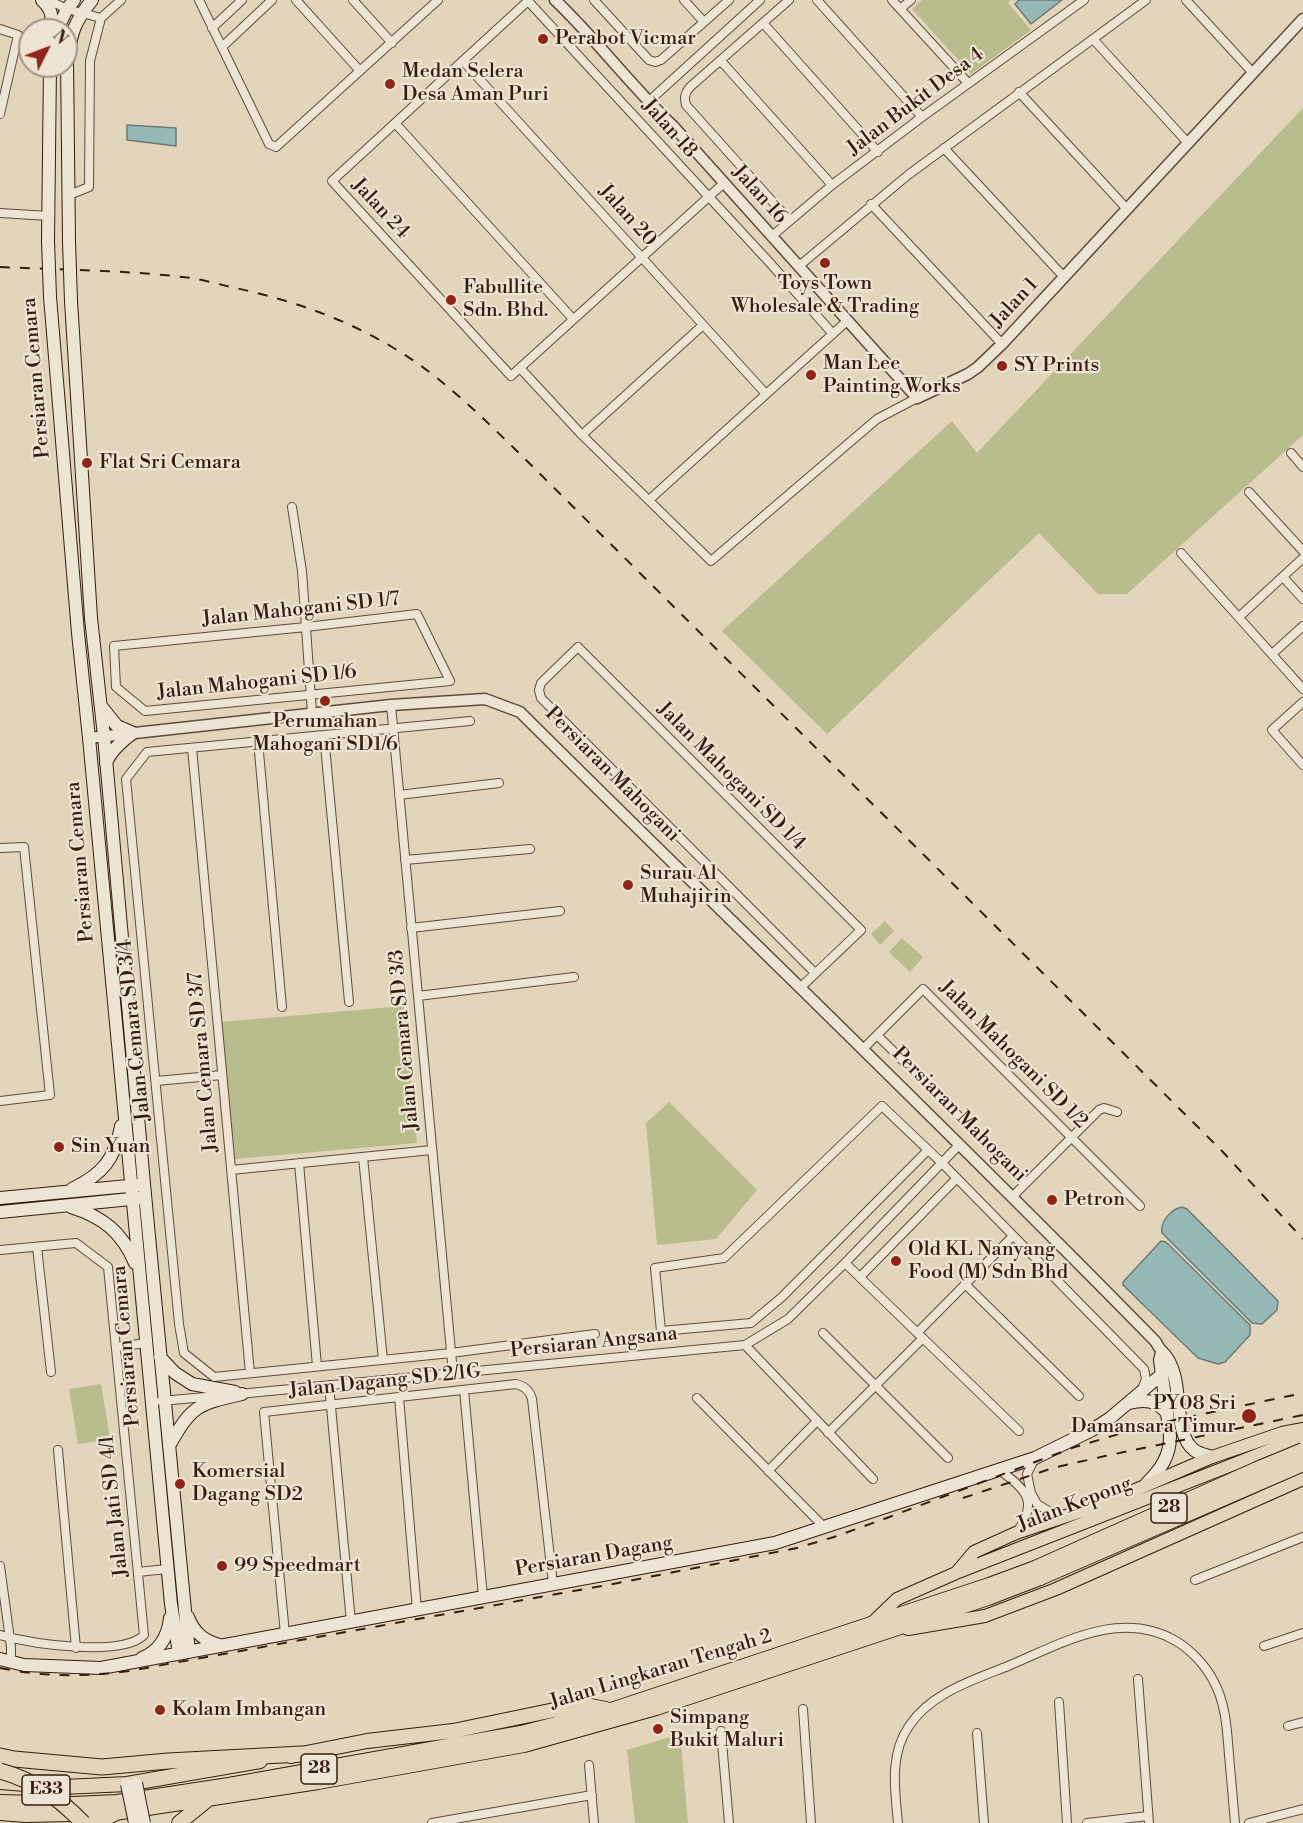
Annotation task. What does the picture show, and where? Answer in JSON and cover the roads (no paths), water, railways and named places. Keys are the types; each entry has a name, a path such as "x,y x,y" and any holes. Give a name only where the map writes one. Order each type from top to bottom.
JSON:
{"highway":[{"name":"Jalan Lingkaran Tengah 2","path":"1037,1573 1257,1469 1303,1450"},
{"name":"Jalan Lingkaran Tengah 2","path":"0,1813 26,1815 115,1813 206,1801 534,1742 656,1708 873,1630 989,1585 1037,1573 1303,1464"},
{"name":"Jalan Lingkaran Tengah 2","path":"0,1802 74,1804 117,1802 184,1793 521,1733 611,1710 873,1630"},
{"path":"0,1782 63,1787 132,1784 367,1741 453,1731 569,1707 585,1705 611,1710"},
{"path":"0,1756 102,1767 301,1754"},
{"name":"E33","path":"0,1771 21,1776 47,1791 83,1823"},
{"path":"179,1823 206,1801"},
{"path":"95,1823 115,1813"}],"main road":[{"path":"42,0 48,6 52,18"},
{"path":"78,21 92,0"},
{"name":"Persiaran Cemara","path":"50,78 48,242 50,297 78,633 124,1110 139,1199 165,1401 184,1604 184,1652"},
{"name":"Persiaran Cemara","path":"67,78 71,302 90,606 104,736 137,1185"},
{"path":"100,705 117,726 133,733 109,754 106,763"},
{"path":"66,1192 91,1179 112,1158 117,1146 124,1110"},
{"path":"0,1198 137,1185"},
{"path":"0,1212 139,1199"},
{"name":"Persiaran Cemara","path":"139,1199 140,1275 167,1569 171,1604 184,1652"},
{"path":"68,1206 95,1216 109,1226 129,1249 140,1275"},
{"path":"1147,1483 1159,1471 1168,1456 1170,1436 1161,1375 1162,1352"},
{"name":"Persiaran Mahogani","path":"1162,1352 1170,1359 1175,1373 1184,1434 1194,1450 1212,1457"},
{"path":"160,1358 175,1373 192,1384 242,1394"},
{"name":"Persiaran Dagang","path":"5,1660 24,1665 100,1668 776,1543 1035,1458 1092,1430 1109,1419 1161,1375"},
{"path":"169,1447 180,1426 199,1406 212,1400 242,1394"},
{"path":"1128,1403 1147,1400 1167,1413"},
{"path":"957,1573 974,1552 1016,1533 1105,1503 1212,1457 1282,1433 1303,1429"},
{"name":"Jalan Kepong","path":"873,1630 897,1599 957,1573 1303,1437"},
{"path":"1253,1456 1261,1459 1272,1472 1272,1488 1268,1495"},
{"path":"873,1630 985,1616 1056,1589 1303,1479"},
{"path":"133,1662 149,1655 164,1639 169,1630 171,1604"},
{"path":"184,1604 191,1624 198,1633 208,1642 222,1646"},
{"path":"132,1784 135,1823"},
{"path":"132,1784 144,1823"}],"street":[{"path":"48,0 70,5 82,14 101,18"},
{"path":"69,195 89,187 90,61 101,18 121,0"},
{"path":"199,0 269,144 276,147 438,0"},
{"path":"212,28 242,0"},
{"path":"222,47 272,0"},
{"path":"296,0 360,71"},
{"path":"353,0 392,43"},
{"path":"422,0 430,8"},
{"name":"Jalan 16","path":"555,0 573,17 648,102 674,127 917,398"},
{"name":"Jalan 16","path":"562,0 573,17"},
{"path":"594,0 649,60 655,62 661,60 729,0"},
{"path":"684,0 704,22"},
{"path":"648,102 760,0"},
{"path":"789,0 690,87 684,99 686,105 789,220"},
{"path":"816,0 922,117"},
{"path":"892,0 968,83"},
{"path":"900,9 911,0"},
{"name":"Jalan Bukit Desa 4","path":"772,236 832,185 1084,0"},
{"path":"799,266 872,204 944,148 1146,0"},
{"path":"1186,0 1253,73"},
{"name":"Jalan 24","path":"520,368 511,376 332,181 529,1"},
{"name":"Jalan 18","path":"529,1 770,263 832,334"},
{"name":"Jalan 1","path":"649,500 711,561 877,419 978,368 1303,19"},
{"path":"763,23 878,152"},
{"path":"0,29 18,35 0,114"},
{"path":"1093,39 1188,142"},
{"name":"Jalan 20","path":"463,61 766,394"},
{"path":"721,61 832,185"},
{"path":"1019,92 1127,209"},
{"path":"395,123 573,319"},
{"path":"944,148 1064,277"},
{"path":"724,183 520,368 582,435 649,500 847,321"},
{"path":"872,204 1002,344"},
{"path":"0,213 49,216"},
{"path":"582,435 703,325"},
{"path":"1291,453 1303,467"},
{"path":"1249,492 1303,551"},
{"path":"292,507 302,572 312,713"},
{"path":"1181,553 1303,689"},
{"path":"1239,617 1303,558"},
{"path":"1283,577 1303,599"},
{"name":"Jalan Mahogani SD 1/7","path":"114,646 417,614 450,681"},
{"path":"1272,654 1303,626"},
{"name":"Jalan Mahogani SD 1/6","path":"114,646 116,687 145,711 450,681"},
{"name":"Jalan Mahogani SD 1/4","path":"578,646 861,930 815,973 541,698 538,690 541,683 578,646"},
{"path":"1286,668 1294,672 1303,682"},
{"name":"Persiaran Mahogani","path":"89,738 312,713 391,711 485,699 520,712 1013,1196 1155,1341 1162,1352"},
{"path":"1303,702 1272,730 1303,765"},
{"name":"Jalan Cemara SD 3/3","path":"391,711 453,1373"},
{"name":"Jalan Cemara SD 3/4","path":"470,721 147,752 126,779 179,1324 184,1353 214,1377 383,1360 451,1357 596,1334"},
{"path":"324,735 349,1002"},
{"path":"258,741 282,1007"},
{"name":"Jalan Cemara SD 3/7","path":"192,748 250,1373"},
{"path":"399,795 499,783"},
{"path":"0,848 24,847 50,1095 0,1101"},
{"path":"405,860 530,849"},
{"path":"411,927 560,911"},
{"path":"801,987 815,973"},
{"path":"418,996 574,977"},
{"name":"Jalan Mahogani SD 1/2","path":"863,1049 923,989 1140,1206"},
{"path":"877,1035 1026,1184"},
{"path":"156,1080 222,1075"},
{"path":"928,1150 782,1297 751,1323 661,1331 656,1268 724,1258 882,1106 942,1163 957,1178 1144,1369 1146,1379 1140,1392"},
{"path":"1013,1196 1099,1110 1104,1108 1117,1112"},
{"name":"Persiaran Angsana","path":"152,1402 744,1345 788,1319 960,1144"},
{"path":"231,1170 432,1150"},
{"path":"363,1157 383,1360"},
{"path":"299,1163 317,1366"},
{"path":"860,1277 957,1178"},
{"path":"828,1433 876,1386 965,1284 1013,1236"},
{"name":"Jalan Jati SD 4/1","path":"0,1635 76,1648 111,1646 138,1640 144,1635 108,1267 76,1243 37,1246"},
{"path":"0,1250 37,1246 51,1372"},
{"path":"845,1263 1019,1431"},
{"path":"965,1284 1079,1396"},
{"path":"823,1333 948,1458"},
{"path":"116,1347 146,1343"},
{"path":"744,1345 873,1479"},
{"name":"Jalan Dagang SD 2/1G","path":"285,1634 264,1412 516,1384 524,1387 532,1396 553,1584"},
{"path":"329,1385 351,1622"},
{"path":"464,1390 483,1597"},
{"path":"399,1397 417,1610"},
{"path":"697,1398 824,1527"},
{"path":"768,1471 817,1421"},
{"path":"58,1450 76,1648"},
{"path":"1035,1458 1027,1474 1031,1493 1037,1504 1050,1512 1066,1516"},
{"path":"999,1470 1022,1488 1029,1506 1026,1519 1016,1533"},
{"path":"1195,1580 1303,1537"},
{"path":"0,1566 9,1637 5,1660"},
{"path":"138,1572 167,1569"},
{"path":"898,1823 894,1779 896,1757 902,1738 922,1709 964,1684 1089,1633 1105,1629 1129,1628 1158,1632 1180,1644 1202,1664 1213,1679 1226,1720 1235,1823"},
{"path":"1264,1646 1303,1633"},
{"path":"1087,1823 1148,1820 1138,1678"},
{"path":"1059,1702 1067,1823"},
{"path":"803,1709 812,1823"},
{"path":"1288,1726 1303,1722"},
{"path":"721,1731 729,1823"},
{"path":"977,1732 984,1823"},
{"path":"590,1766 594,1823"},
{"path":"432,1823 477,1819 592,1795"},
{"path":"1249,1823 1303,1809"}],"water":[{"path":"1019,0 1062,0 1031,24 1015,4"},
{"path":"127,125 176,128 176,146 127,140"},
{"path":"1182,1207 1187,1209 1278,1301 1277,1310 1262,1324 1252,1323 1162,1233 1167,1217 1174,1210"},
{"path":"1161,1241 1166,1242 1250,1325 1250,1335 1225,1362 1218,1364 1198,1358 1123,1285 1123,1282"}],"railway":[{"path":"0,267 167,275 252,292 293,303 334,318 373,336 426,370 460,397 521,455 1222,1151 1303,1239"},
{"path":"0,1668 64,1675 129,1671 618,1583 797,1548 884,1519 1075,1447 1146,1426 1303,1393"},
{"path":"963,1498 1053,1468 1303,1415"}],"place":[{"name":"Perabot Vicmar","path":"543,39"},
{"name":"Medan Selera Desa Aman Puri","path":"390,84"},
{"name":"Toys Town Wholesale & Trading","path":"825,263"},
{"name":"Fabullite Sdn. Bhd.","path":"451,300"},
{"name":"SY Prints","path":"1002,366"},
{"name":"Man Lee Painting Works","path":"811,375"},
{"name":"Flat Sri Cemara","path":"87,463"},
{"name":"Perumahan Mahogani SD1/6","path":"325,701"},
{"name":"Surau Al Muhajirin","path":"628,885"},
{"name":"Sin Yuan","path":"59,1147"},
{"name":"Petron","path":"1052,1200"},
{"name":"Old KL Nanyang Food (M) Sdn Bhd","path":"896,1261"},
{"name":"PY08 Sri Damansara Timur","path":"1249,1416"},
{"name":"Komersial Dagang SD2","path":"180,1484"},
{"name":"99 Speedmart","path":"222,1566"},
{"name":"Kolam Imbangan","path":"160,1710"},
{"name":"Simpang Bukit Maluri","path":"658,1729"}]}
